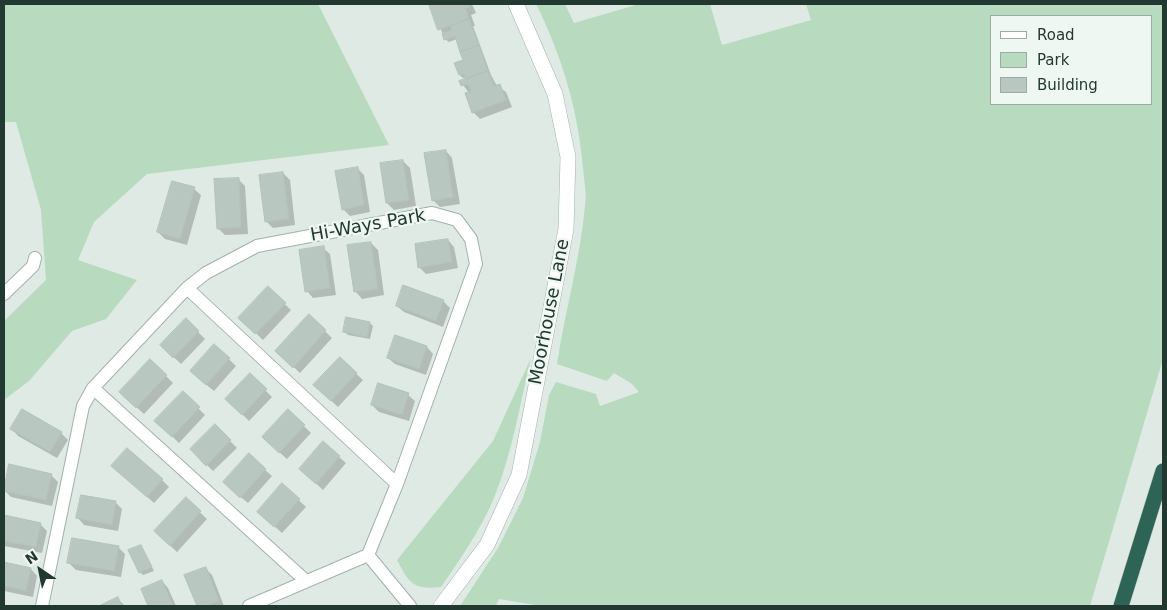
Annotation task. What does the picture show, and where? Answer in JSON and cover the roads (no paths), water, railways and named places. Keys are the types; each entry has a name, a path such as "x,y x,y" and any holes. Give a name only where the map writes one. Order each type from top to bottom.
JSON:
{"highway":[{"path":"1121,606 1163,471"}],"street":[{"name":"Moorhouse Lane","path":"441,606 487,545 518,475 566,229 568,156 555,94 516,4"}],"lane":[{"name":"Hi-Ways Park","path":"42,606 83,406 94,388 188,288 206,273 257,246 432,213 457,220 471,239 476,264 397,484 368,555"},
{"path":"4,294 33,266 34,258"},
{"path":"188,288 397,484"},
{"path":"94,388 306,581"},
{"path":"249,606 368,555 410,606"}]}
